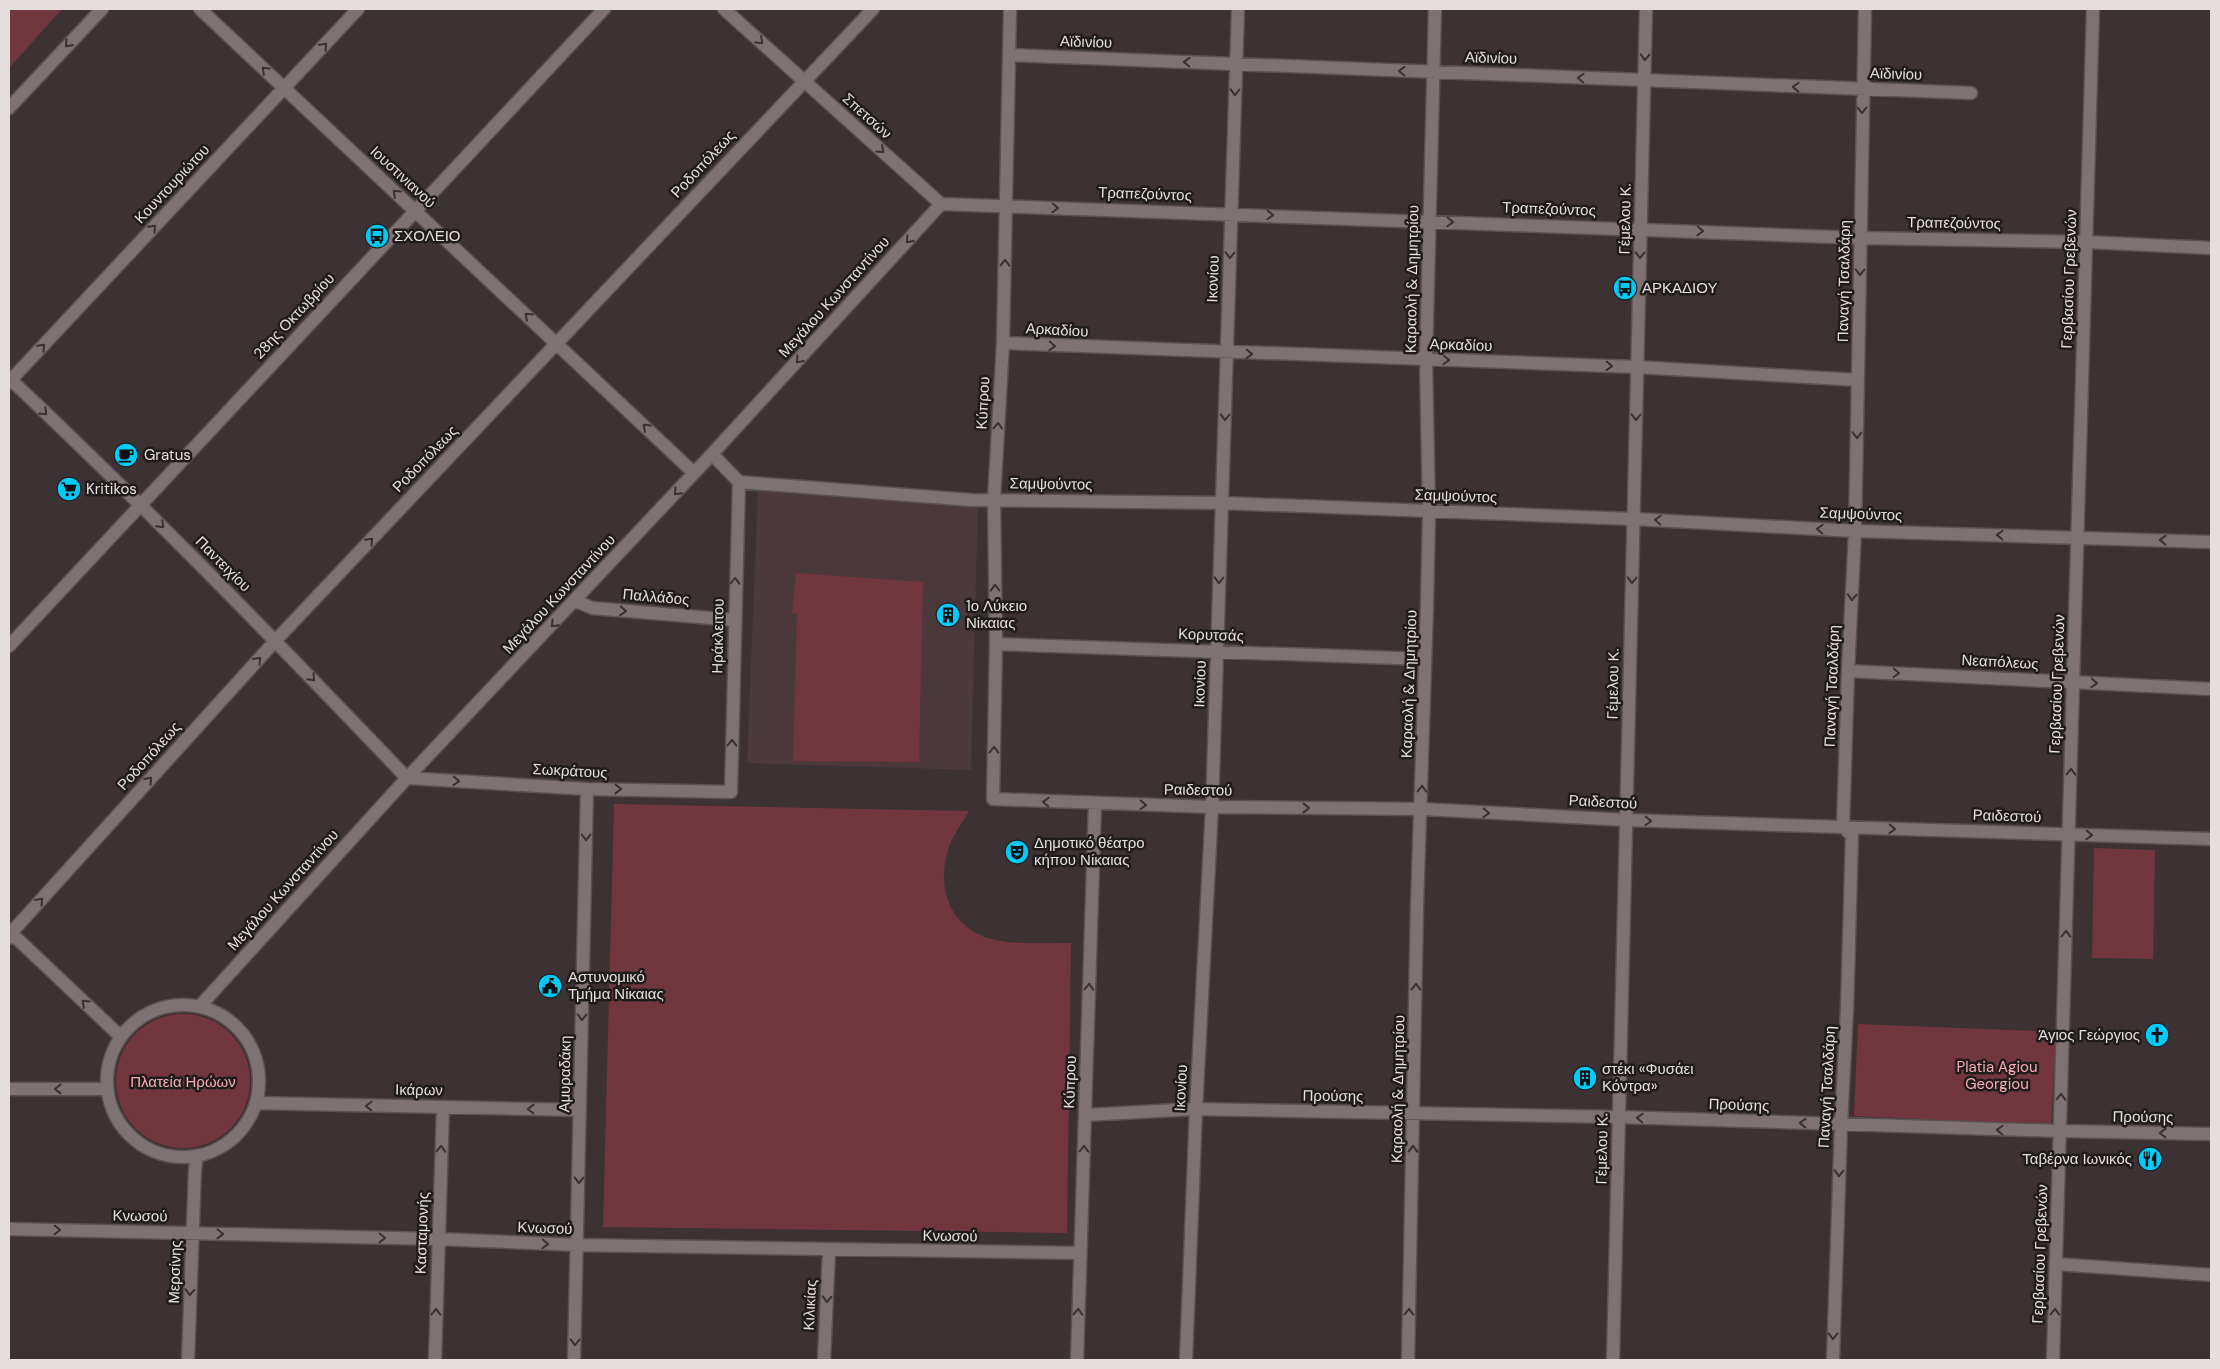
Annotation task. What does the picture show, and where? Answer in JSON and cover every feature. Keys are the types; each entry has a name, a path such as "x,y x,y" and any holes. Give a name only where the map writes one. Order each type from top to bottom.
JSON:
{"street":[{"path":"9,108 102,9"},
{"name":"Ιουστινιανού","path":"200,9 694,473"},
{"name":"Κουντουριώτου","path":"9,380 358,9"},
{"name":"28ης Οκτωβρίου","path":"9,646 604,9"},
{"name":"Σπετσών","path":"724,9 941,204"},
{"name":"Ροδοπόλεως","path":"9,934 276,640 873,9"},
{"name":"Κύπρου","path":"993,799 996,644 994,499 1003,343 1010,9"},
{"name":"Ικονίου","path":"1186,1360 1196,1109 1212,808 1238,9"},
{"name":"Καραολή & Δημητρίου","path":"1408,1360 1417,906 1422,809 1429,512 1426,360 1435,9"},
{"name":"Γέμελου Κ.","path":"1613,1360 1646,9"},
{"name":"Παναγή Τσαλδάρη","path":"1833,1360 1841,1125 1848,1009 1852,836 1843,827 1848,671 1856,531 1862,89 1865,9"},
{"name":"Γερβασίου Γρεβενών","path":"2053,1360 2093,9"},
{"name":"Αϊδινίου","path":"1010,55 1971,93"},
{"path":"941,204 1006,206"},
{"name":"Μεγάλου Κωνσταντίνου","path":"200,1006 407,778 576,601 941,204"},
{"name":"Τραπεζούντος","path":"1006,206 1640,228 1861,238 2086,242 2211,248"},
{"name":"Αρκαδίου","path":"1003,343 1227,353 1637,367 1858,380"},
{"name":"Παντειχίου","path":"9,380 141,504 276,640 407,778"},
{"path":"712,454 739,482"},
{"name":"Σαμψούντος","path":"739,482 971,500 1222,503 1634,519 1856,531 2211,542"},
{"name":"Ηράκλειτου","path":"731,792 739,482"},
{"name":"Παλλάδος","path":"576,601 592,608 734,620"},
{"name":"Κορυτσάς","path":"996,644 1425,659"},
{"name":"Νεαπόλεως","path":"1848,671 2211,689"},
{"name":"Σωκράτους","path":"407,778 588,789 731,792"},
{"name":"Αμυραδάκη","path":"574,1360 588,789"},
{"name":"Ραιδεστού","path":"993,799 1212,808 1422,809 1626,820 2211,839"},
{"name":"Κύπρου","path":"1077,1360 1095,804"},
{"path":"9,934 120,1036"},
{"path":"178,1004 200,1006 224,1015 243,1032 255,1053 260,1078 257,1103 248,1122 234,1138 217,1150 197,1156 170,1156 145,1147 130,1136 119,1123 111,1107 106,1089 107,1070 111,1052 120,1036 136,1020 156,1009 178,1004"},
{"path":"9,1089 106,1089"},
{"name":"Ικάρων","path":"257,1103 580,1110"},
{"name":"Κασταμονής","path":"435,1360 443,1107"},
{"name":"Προύσης","path":"1085,1115 1196,1109 1619,1117 1841,1125 2211,1134"},
{"name":"Μερσίνης","path":"188,1360 192,1233 197,1156"},
{"name":"Κνωσού","path":"9,1229 438,1239 577,1245 1080,1253"},
{"name":"Κιλικίας","path":"824,1360 829,1250"},
{"path":"2056,1264 2211,1275"}],"shaded area":[{"path":"758,488 978,498 971,770 747,763"}],"green space":[{"path":"9,9 62,9 9,68"},
{"path":"796,573 923,582 919,762 793,761 797,614 792,613"},
{"path":"614,804 969,811 952,840 946,857 944,871 944,884 947,896 951,908 958,919 968,928 989,939 1024,943 1071,943 1067,1233 603,1227"},
{"path":"2094,848 2155,850 2153,959 2092,958"},
{"name":"Πλατεία Ηρώων","path":"183,1014 209,1019 220,1025 230,1034 239,1044 245,1055 250,1081 245,1107 239,1118 230,1128 220,1137 209,1143 183,1148 157,1143 146,1137 136,1128 127,1118 121,1107 116,1081 121,1055 127,1044 136,1034 146,1025 157,1019"},
{"name":"Platia Agiou Georgiou","path":"1858,1024 2056,1032 2051,1125 1854,1116"}],"place":[{"name":"ΣΧΟΛΕΙΟ","path":"377,236"},
{"name":"ΑΡΚΑΔΙΟΥ","path":"1625,288"},
{"name":"Gratus","path":"126,455"},
{"name":"Kritikos","path":"69,489"},
{"name":"1ο Λύκειο Νίκαιας","path":"948,615"},
{"name":"Δημοτικό θέατρο κήπου Νίκαιας","path":"1017,852"},
{"name":"Αστυνομικό Τμήμα Νίκαιας","path":"550,986"},
{"name":"Άγιος Γεώργιος","path":"2157,1035"},
{"name":"στέκι «Φυσάει Κόντρα»","path":"1585,1078"},
{"name":"Ταβέρνα Ιωνικός","path":"2150,1159"}]}
